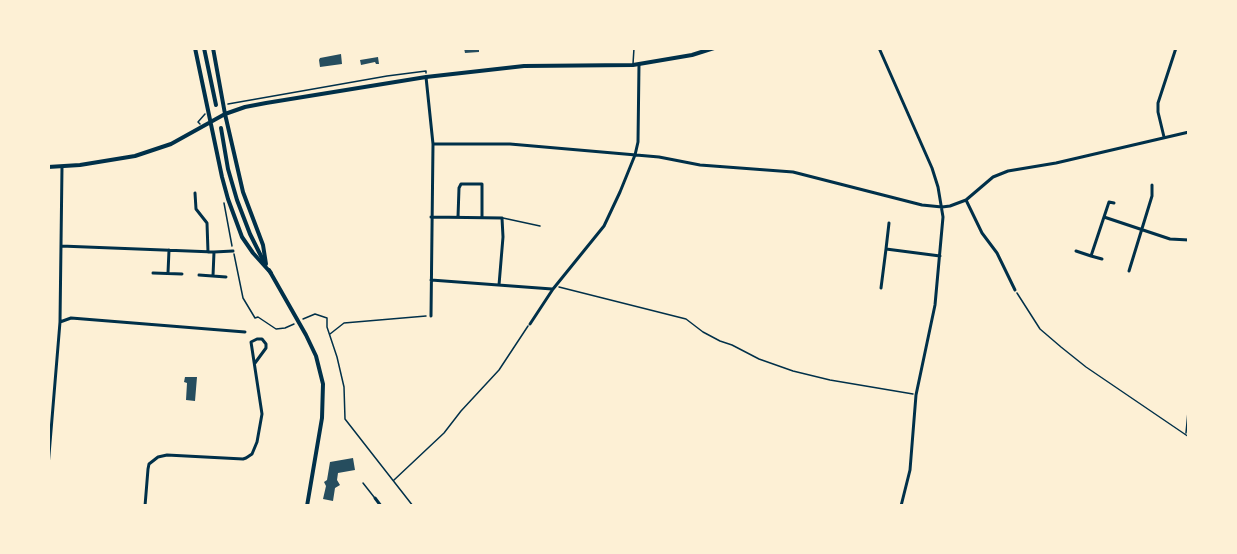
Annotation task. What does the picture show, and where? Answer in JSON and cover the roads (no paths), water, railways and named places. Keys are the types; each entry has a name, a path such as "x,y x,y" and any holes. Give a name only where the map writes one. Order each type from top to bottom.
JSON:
{"main road":[{"path":"195,48 222,177 236,223 247,245 271,273"},
{"path":"204,48 216,105"},
{"path":"213,48 243,192 263,245 266,264"},
{"path":"48,167 135,156 154,151 225,114 266,103 426,77 524,66 633,65 692,55 714,48"},
{"path":"221,128 228,169 250,234 306,334 316,356 323,384 322,418 306,506"}],"street":[{"path":"879,48 932,168 943,217 935,305 916,395 910,470 901,506"},
{"path":"1164,137 1158,103 1176,48"},
{"path":"530,324 554,288 604,226 620,192 635,155 639,131 639,64"},
{"path":"426,77 433,144 431,316"},
{"path":"433,144 510,144 659,157 700,165 793,172 912,203 942,207 966,200 987,182 1000,174 1016,169 1056,163 1189,132"},
{"path":"48,466 60,322 62,167"},
{"path":"458,217 461,184 482,184 482,217"},
{"path":"1129,271 1152,196 1152,185"},
{"path":"195,193 196,209 207,223 208,252"},
{"path":"966,200 981,233 997,253 1015,290"},
{"path":"1091,256 1109,201 1114,203"},
{"path":"431,217 502,218 499,285"},
{"path":"1104,217 1170,239 1189,240"},
{"path":"881,288 889,223"},
{"path":"61,246 233,251"},
{"path":"886,249 940,256"},
{"path":"168,273 169,250"},
{"path":"1076,251 1102,260"},
{"path":"213,276 214,252"},
{"path":"153,273 182,274"},
{"path":"199,275 226,277"},
{"path":"431,280 554,288"},
{"path":"60,322 71,318 245,332"},
{"path":"145,506 149,464 158,457 170,455 243,459 252,454 262,414 251,342 259,339 265,342 266,348 255,363"},
{"path":"375,498 381,506"}],"lane":[{"path":"633,65 634,48"},
{"path":"502,218 540,225"},
{"path":"363,483 375,498"}]}
